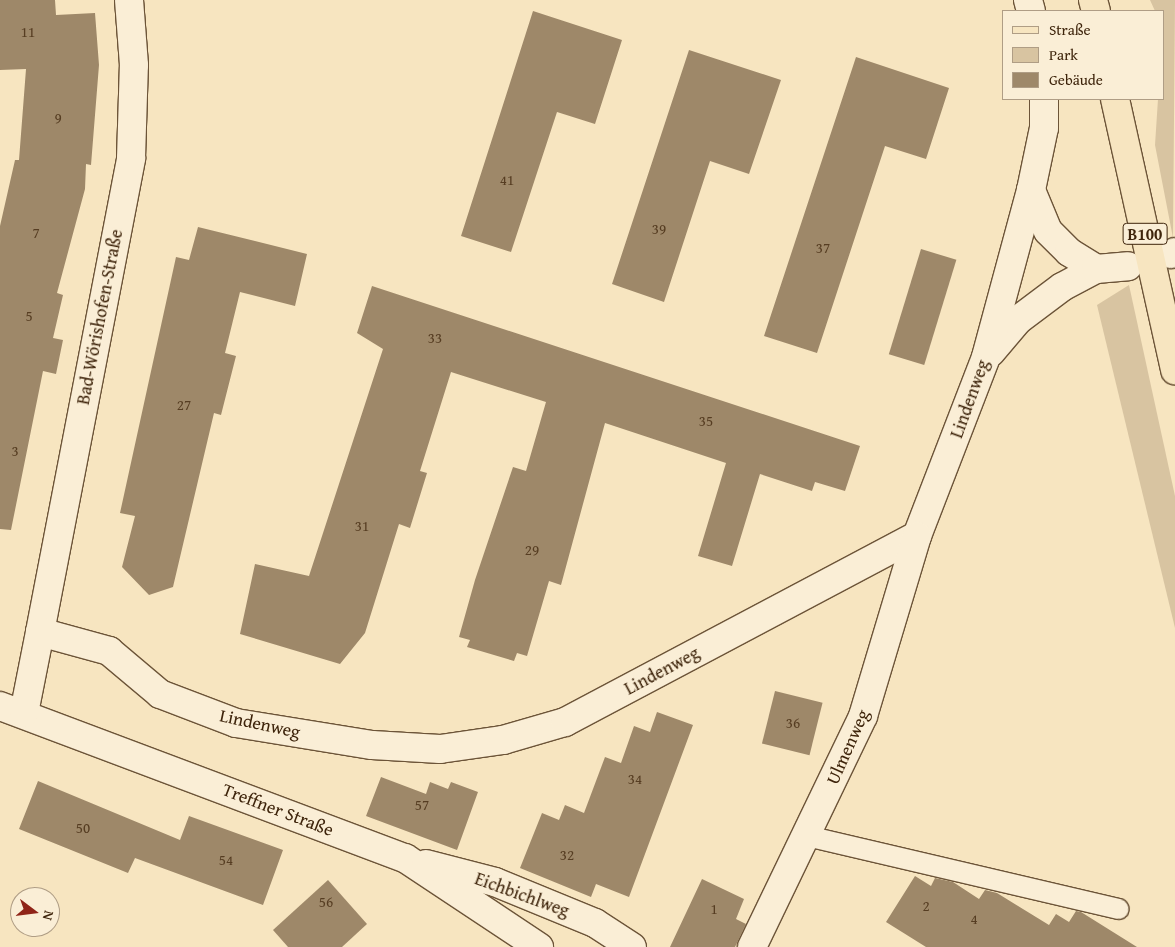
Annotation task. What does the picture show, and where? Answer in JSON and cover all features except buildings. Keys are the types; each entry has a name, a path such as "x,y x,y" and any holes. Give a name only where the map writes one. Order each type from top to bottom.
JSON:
{"main road":[{"name":"B100","path":"1115,100 1175,370"}],"street":[{"name":"Bad-Wörishofen-Straße","path":"40,632 131,158 134,65 129,0"},
{"name":"Lindenweg","path":"40,632 108,652 160,694 236,723 372,744 440,749 504,740 565,722 916,536 986,357 1031,190 1044,128 1044,100"},
{"path":"1031,190 1048,231 1069,252 1096,269"},
{"path":"986,357 1018,320 1062,287 1096,269 1128,266"},
{"name":"Ulmenweg","path":"752,947 864,716 916,536"},
{"path":"12,709 40,632"},
{"name":"Treffner Straße","path":"12,709 406,858 539,947"},
{"name":"Eichbichlweg","path":"406,858 495,882 595,923 632,947"}],"lane":[{"path":"806,836 1119,909"}],"green space":[{"path":"1150,0 1175,0 1173,238 1155,145 1158,100 1165,100 1165,10 1155,10"},
{"path":"1129,285 1175,496 1175,628 1097,305"}]}
